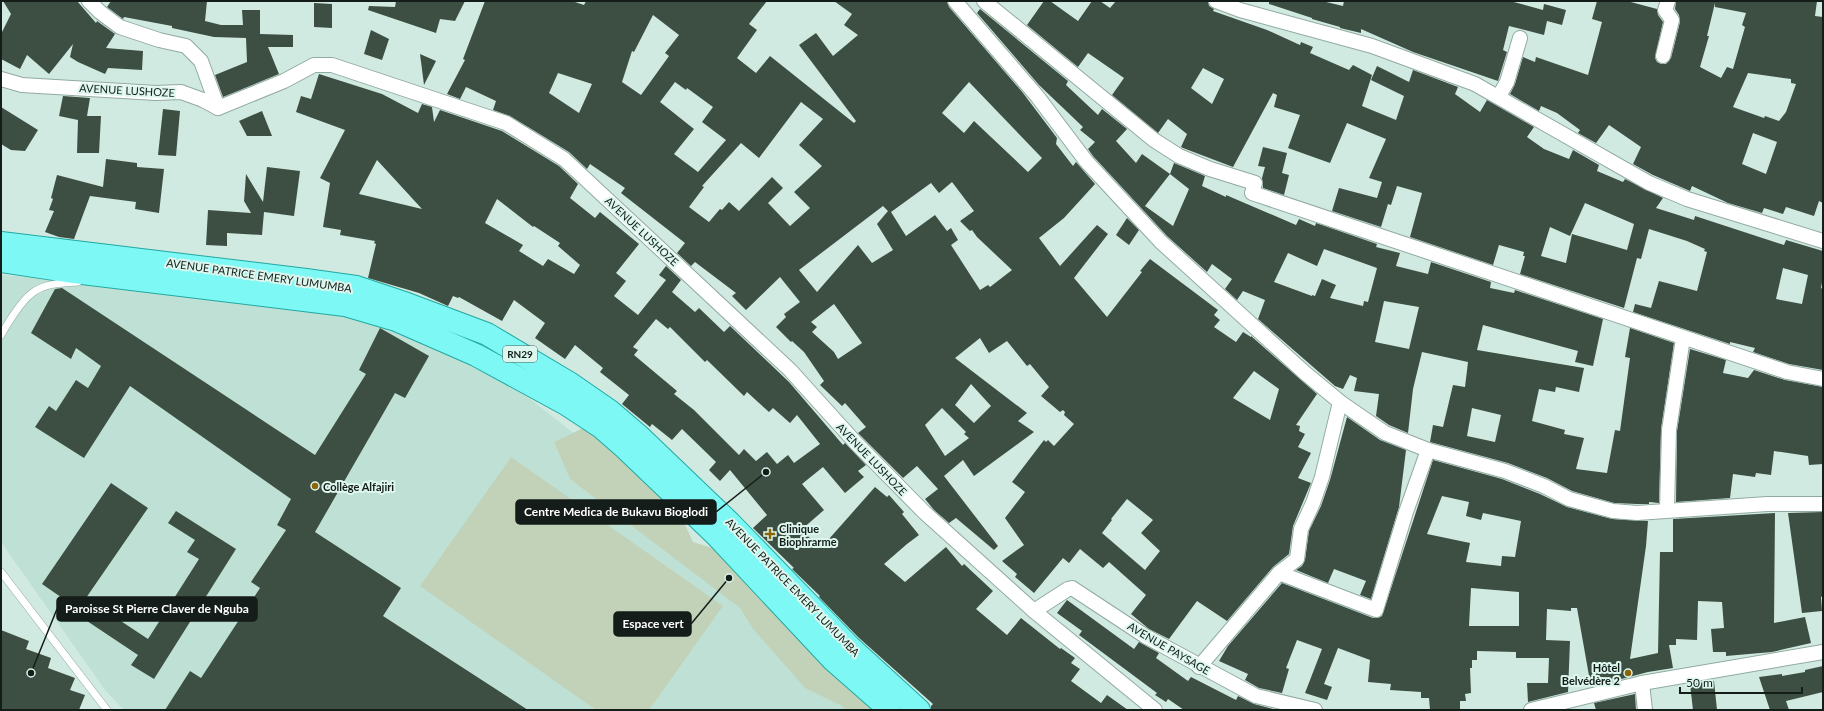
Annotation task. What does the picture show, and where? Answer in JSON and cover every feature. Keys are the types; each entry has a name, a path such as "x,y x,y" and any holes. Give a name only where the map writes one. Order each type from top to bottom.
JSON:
{"main road":[{"name":"AVENUE PATRICE EMERY LUMUMBA","path":"1,243 298,279 356,288 407,304 487,334 571,384 610,411 638,435 730,522 849,646 918,710"},
{"name":"AVENUE PATRICE EMERY LUMUMBA","path":"1,261 74,272 345,305 396,320 476,355 566,404 601,427 716,535 833,660 890,710"},
{"path":"476,355 487,334"},
{"path":"833,660 849,646"}],"street":[{"path":"89,1 100,12 120,27 159,40 186,46 201,61 218,108"},
{"path":"955,1 1037,96 1086,161 1161,242 1305,373 1340,402 1385,433 1428,450 1505,471 1544,486 1569,499 1613,511 1636,513 1666,509 1767,504 1823,504"},
{"path":"984,1 1154,140 1179,156 1210,169 1255,183 1252,194 1787,372 1823,379"},
{"path":"1216,1 1240,10 1372,46 1475,84 1499,96 1548,127 1649,183 1687,199 1823,241"},
{"path":"1663,56 1672,20 1666,10 1668,1"},
{"path":"1499,96 1507,82 1520,38"},
{"name":"AVENUE LUSHOZE","path":"1,79 22,85 156,93 181,92 203,100 218,108 284,81 314,65 332,65 506,123 564,159 790,370 855,442 924,512 1034,611 1156,710"},
{"path":"1666,509 1670,430 1683,338"},
{"path":"1199,667 1279,573 1297,559 1301,529 1313,503 1322,477 1340,402"},
{"path":"1279,573 1376,610 1406,512 1428,450"},
{"name":"AVENUE PAYSAGE","path":"1034,611 1068,589 1072,588 1145,636 1199,667 1256,696 1315,710"},
{"path":"1531,710 1642,683 1823,652"},
{"path":"1642,683 1645,710"}],"lane":[{"path":"1,335 14,313 35,291 59,283 86,281 74,272"},
{"path":"1,572 107,710"}],"shaded area":[{"name":"Collège Alfajiri","path":"1,275 86,281 217,297 381,321 484,363 594,449 862,710 124,710 105,690 1,542"},
{"path":"594,423 669,490 693,542 737,556 890,710 845,710 842,706 805,688 753,629 740,608 570,479 554,442"},
{"path":"511,457 723,606 649,710 596,710 420,586"}],"building":[{"path":"3,1 77,1 96,23 97,21 115,34 106,48 143,51 142,70 108,68 105,74 70,57 73,44 49,74 27,55 20,69 1,59 1,34 11,14"},
{"path":"111,1 207,1 205,21 221,25 243,25 242,10 260,10 260,34 293,35 293,47 268,47 279,74 223,97 215,75 247,62 246,38 214,37 172,28 172,26 124,17 123,19 107,7"},
{"path":"396,1 465,1 455,21 440,19 436,33 368,10 369,6 395,7"},
{"path":"485,1 572,1 584,5 586,1 767,1 749,24 757,30 737,58 756,73 770,56 854,123 856,121 799,45 816,33 833,56 858,35 844,25 852,14 834,1 947,1 949,7 1023,93 1057,138 1056,144 1073,166 1076,162 1095,184 1064,218 1039,238 1060,266 1097,225 1108,234 1074,278 1107,317 1142,272 1140,271 1150,259 1218,310 1214,315 1220,320 1214,327 1236,342 1243,332 1251,336 1317,394 1296,425 1300,426 1299,431 1305,434 1298,447 1311,453 1298,478 1311,483 1293,526 1289,554 1273,567 1227,621 1197,601 1169,639 1149,629 1131,614 1146,595 1109,562 1103,568 1080,549 1069,563 1063,558 1034,593 1015,577 1017,574 1002,561 1024,545 1005,518 1025,492 1012,482 1044,440 1046,442 1048,440 1054,446 1074,424 1064,415 1065,412 1063,410 1060,412 1041,396 1049,387 1030,364 1027,366 1007,341 989,353 980,338 955,358 1027,413 1018,421 1034,432 974,476 963,460 944,476 998,546 994,550 956,518 949,523 934,510 925,499 938,489 917,466 903,478 858,433 866,427 845,403 842,406 820,385 824,381 804,352 776,327 786,317 784,314 800,302 780,277 746,310 732,296 736,293 695,262 691,266 677,253 685,243 621,193 625,188 590,164 587,169 569,152 510,116 493,110 496,101 466,87 460,99 447,94 465,60 463,59","holes":["653,15 679,35 665,53 669,56 641,95 622,82 632,51 634,52","558,73 592,84 579,113 549,93","675,82 686,90 687,88 713,107 702,122 726,140 698,172 674,154 694,129 660,102","969,82 1042,158 1028,172 974,121 964,133 942,113","801,102 823,119 799,145 822,166 794,192 810,208 790,226 768,203 783,188 772,177 739,211 729,202 722,210 720,209 709,222 689,207 704,187 702,186 741,143 759,158","952,182 974,211 960,221 970,231 972,230 977,237 1012,270 990,287 988,285 980,290 951,245 958,240 951,228 947,231 935,215 906,236 891,212 931,183 939,193","883,206 888,211 877,224 893,250 872,263 858,245 817,292 799,270","834,304 862,343 838,359 834,352 812,332 817,327 811,322","1254,371 1279,389 1270,420 1233,398","971,384 991,406 974,423 955,405","942,408 966,432 964,434 969,438 945,456 925,425","1127,499 1153,520 1141,533 1160,551 1145,570 1102,533"]},
{"path":"1044,1 1050,1 1078,21 1092,1 1100,1 1110,8 1116,1 1208,1 1209,6 1214,9 1213,11 1267,30 1300,45 1301,42 1313,47 1310,53 1349,70 1353,65 1372,75 1362,106 1396,120 1404,96 1371,80 1377,66 1409,82 1413,70 1458,87 1455,94 1480,112 1487,100 1534,127 1527,137 1544,149 1569,159 1573,150 1599,165 1597,171 1623,182 1625,179 1663,198 1656,208 1694,220 1695,216 1784,245 1786,240 1823,251 1823,277 1821,288 1823,289 1823,370 1789,364 1753,352 1755,348 1730,342 1730,344 1633,312 1635,304 1651,308 1659,281 1697,291 1707,252 1704,251 1705,249 1687,241 1649,229 1641,259 1637,258 1624,308 1520,274 1525,256 1523,256 1524,252 1499,245 1493,265 1410,237 1422,193 1397,186 1391,205 1388,204 1381,227 1332,211 1339,188 1377,198 1382,182 1369,178 1386,139 1347,123 1330,163 1288,148 1300,115 1274,107 1277,95 1273,93 1233,167 1181,147 1187,134 1168,119 1158,133 1112,95 1124,78 1088,53 1078,67 1027,25","holes":["1203,68 1224,79 1212,104 1191,88","1585,203 1634,224 1627,250 1572,234 1566,263 1541,256 1550,227 1570,236","1783,268 1808,275 1802,304 1776,299"]},
{"path":"1269,1 1322,1 1343,6 1344,1 1510,1 1543,10 1544,4 1566,10 1562,25 1547,21 1544,35 1509,26 1503,50 1507,52 1498,81 1413,52 1361,29 1361,33 1340,28 1269,4"},
{"path":"1597,1 1627,1 1657,9 1658,15 1663,22 1655,58 1657,62 1666,64 1671,58 1680,22 1679,15 1675,9 1676,1 1817,1 1815,16 1823,17 1823,203 1819,201 1814,216 1786,207 1783,214 1764,208 1762,213 1728,203 1692,186 1690,191 1653,175 1633,164 1641,147 1609,125 1596,143 1578,133 1580,130 1557,113 1541,106 1539,111 1510,94 1515,84 1523,57 1535,62 1536,57 1588,75 1602,22 1592,19","holes":["1715,3 1715,7 1746,13 1742,25 1745,27 1733,69 1727,67 1721,78 1700,67 1709,36 1707,36","1748,73 1791,79 1791,83 1796,84 1786,112 1779,121 1765,116 1764,118 1733,107","1753,133 1777,142 1766,174 1742,164"]},
{"path":"314,3 332,4 332,28 314,27"},
{"path":"980,9 1068,81 1066,85 1098,115 1102,109 1127,129 1116,141 1136,163 1142,154 1170,174 1174,163 1205,176 1202,186 1296,225 1299,219 1315,226 1316,223 1377,244 1376,247 1400,253 1396,266 1428,274 1431,262 1491,282 1490,288 1514,293 1515,290 1603,319 1593,366 1575,362 1578,351 1483,325 1477,350 1584,368 1579,392 1556,387 1555,392 1539,389 1532,421 1565,430 1564,434 1584,438 1576,469 1607,473 1615,430 1620,431 1630,358 1625,357 1630,328 1674,343 1661,429 1659,503 1614,503 1572,491 1547,478 1508,463 1430,442 1433,425 1443,427 1453,385 1465,387 1468,362 1422,352 1413,389 1408,433 1389,425 1376,416 1379,394 1354,391 1357,378 1350,375 1343,389 1335,386 1258,319 1265,300 1243,291 1237,300 1225,289 1232,279 1212,264 1207,272 1167,236 1093,156 1088,149 1095,142 1080,130 1083,127 1039,85 977,13","holes":["1170,174 1189,189 1173,226 1145,206","1324,249 1377,268 1368,302 1364,301 1363,306 1330,298 1336,285 1322,279 1315,296 1274,282 1288,253 1317,266","1384,301 1419,307 1409,349 1375,342","1472,408 1501,415 1495,442 1467,436"]},
{"path":"371,30 389,39 382,60 364,54"},
{"path":"420,54 436,61 424,85"},
{"path":"319,74 382,94 418,113 422,104 432,107 434,122 440,110 502,131 559,166 578,184 570,198 595,218 600,212 639,244 616,273 626,281 614,296 638,315 666,280 659,275 666,266 681,280 672,292 695,312 699,308 724,332 730,326 789,382 843,445 845,443 866,465 858,471 864,477 845,493 823,467 802,484 824,510 801,530 821,548 875,487 887,497 889,495 904,512 902,514 919,535 884,564 905,582 946,547 962,566 964,564 993,591 976,609 1007,635 1021,618 1060,649 1061,648 1075,658 1071,663 1080,669 1071,681 1101,703 1107,695 1128,710 931,710 931,706 933,704 858,637 819,597 820,596 792,569 794,568 753,528 767,515 730,470 720,481 709,470 716,462 682,429 672,440 652,424 650,427 622,404 629,395 600,372 603,368 575,345 565,359 535,338 545,323 514,300 502,321 459,297 453,296 448,306 419,293 368,278 376,244 374,243 375,241 340,235 341,230 323,227 330,183 320,178 345,130 296,112 301,96 311,99","holes":["377,160 422,209 359,194","497,199 533,227 534,226 560,243 558,246 580,265 574,274 548,259 543,266 519,251 523,245 485,223","656,319 668,329 670,327 705,362 707,360 744,396 747,392 769,412 773,408 790,423 797,415 820,444 794,463 788,455 777,464 767,452 756,461 744,449 739,455 694,410 674,394 677,391 634,355 638,350 633,347"]},
{"path":"63,96 90,98 87,116 101,116 99,153 77,153 78,120 59,116"},
{"path":"1,107 38,130 25,151 11,150 1,144"},
{"path":"163,109 180,111 176,156 158,155"},
{"path":"262,111 272,136 247,136 239,121"},
{"path":"1263,147 1287,153 1282,173 1289,175 1284,195 1263,188 1262,178 1265,167 1258,166"},
{"path":"106,159 137,163 137,167 164,169 159,213 135,209 136,202 90,196 74,239 59,237 45,232 54,211 49,210 53,199 51,198 57,175 103,187"},
{"path":"267,167 300,171 294,216 264,212 262,235 227,233 227,246 206,245 208,210 251,213 244,201 246,174 263,202"},
{"path":"1127,218 1139,230 1129,245 1116,235"},
{"path":"62,288 315,455 366,374 359,370 380,328 429,356 405,398 395,393 315,532 401,588 383,616 528,710 165,710 190,671 201,678 260,588 251,582 286,530 277,525 291,499 130,386 84,458 35,427 49,406 56,411 76,380 88,388 101,366 76,348 71,359 31,333 55,289"},
{"path":"1690,349 1726,360 1723,373 1748,378 1754,370 1785,380 1823,387 1823,464 1809,465 1808,456 1774,451 1771,475 1756,473 1755,477 1733,474 1730,498 1676,502 1677,431"},
{"path":"1347,417 1380,440 1406,450 1399,507 1371,599 1360,595 1366,581 1334,569 1328,583 1296,570 1302,566 1305,560 1309,531 1321,506 1330,480"},
{"path":"1433,460 1502,479 1540,494 1567,507 1612,519 1648,521 1646,546 1630,659 1658,653 1660,552 1673,552 1673,519 1775,513 1774,623 1805,617 1811,643 1772,652 1726,656 1726,652 1713,652 1711,629 1724,628 1722,602 1698,601 1697,640 1676,639 1676,645 1669,645 1673,668 1648,672 1591,687 1577,608 1571,608 1571,611 1547,609 1546,640 1570,641 1568,692 1528,702 1527,683 1548,683 1549,658 1516,658 1516,652 1477,651 1477,660 1472,660 1472,668 1470,668 1471,693 1465,694 1466,701 1460,701 1460,710 1430,710 1429,698 1421,698 1421,692 1390,690 1391,684 1368,682 1370,660 1338,648 1324,684 1332,687 1327,700 1305,693 1322,649 1297,640 1286,668 1289,669 1282,693 1259,688 1245,680 1248,674 1219,661 1228,646 1282,583 1373,618 1382,616","holes":["1442,496 1469,502 1466,516 1481,520 1483,513 1521,521 1515,557 1502,556 1501,566 1466,562 1470,543 1427,534","1471,588 1519,592 1519,626 1469,626"]},
{"path":"111,483 148,508 86,598 148,639 199,559 187,552 195,540 168,523 176,511 236,549 154,679 131,665 138,655 78,615 81,611 42,584"},
{"path":"1823,512 1822,611 1802,613 1788,513"},
{"path":"1067,600 1134,649 1139,642 1159,653 1156,658 1188,681 1191,677 1236,700 1238,696 1254,704 1277,710 1184,710 1168,699 1166,702 1155,695 1157,693 1079,635 1082,631 1057,613"},
{"path":"1,630 29,641 26,649 51,658 48,668 75,678 70,690 85,695 79,710 1,710"},
{"path":"1823,666 1823,692 1786,701 1789,710 1770,710 1759,677 1782,674 1782,676 1805,672 1805,670"},
{"path":"1714,681 1717,710 1693,710 1690,684"},
{"path":"1635,694 1636,710 1596,710 1594,703"}],"place":[{"name":"Centre Medica de Bukavu Bioglodi","path":"766,472"},
{"name":"Collège Alfajiri","path":"315,486"},
{"name":"Clinique Biophrarme","path":"770,534"},
{"name":"Espace vert","path":"729,578"},
{"name":"Paroisse St Pierre Claver de Nguba","path":"31,673"},
{"name":"Hôtel Belvédère 2","path":"1628,673"}]}
